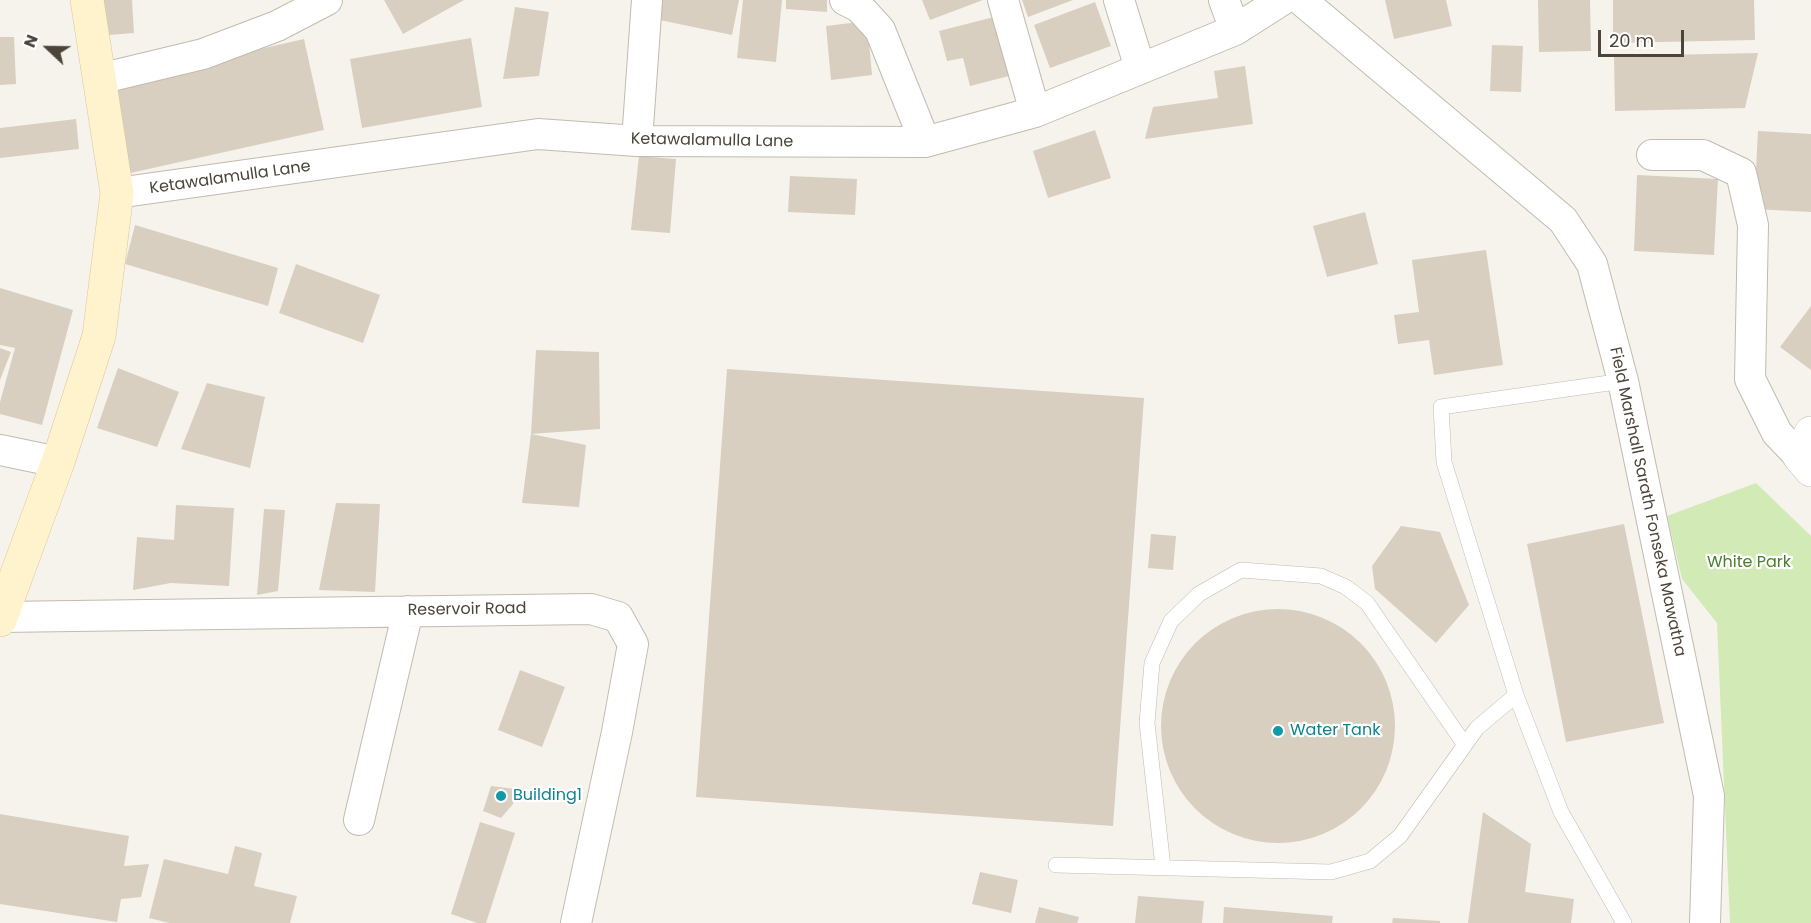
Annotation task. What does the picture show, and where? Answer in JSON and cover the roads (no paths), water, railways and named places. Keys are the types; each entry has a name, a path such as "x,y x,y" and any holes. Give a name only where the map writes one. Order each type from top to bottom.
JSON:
{"main road":[{"path":"0,618 58,462 99,336 117,193 87,0"}],"street":[{"path":"99,79 203,54 277,26 327,0"},
{"path":"637,141 647,0"},
{"path":"845,0 859,7 880,30 925,142"},
{"path":"1003,0 1035,112"},
{"path":"1119,0 1140,68"},
{"path":"1224,0 1236,30"},
{"name":"Ketawalamulla Lane","path":"117,193 538,134 637,141 925,142 1035,112 1236,30 1282,0"},
{"name":"Field Marshall Sarath Fonseka Mawatha","path":"1301,0 1563,220 1592,264 1623,381 1709,796 1705,923"},
{"path":"1652,155 1703,155 1741,173 1753,225 1750,379 1776,433 1807,453"},
{"path":"0,450 58,462"},
{"name":"Reservoir Road","path":"0,618 591,609 618,617 633,644 617,732 576,923"},
{"path":"359,820 408,611"}],"lane":[{"path":"1623,381 1441,407 1444,462 1515,695 1561,812 1624,923"},
{"path":"1163,867 1148,723 1152,663 1171,621 1199,594 1241,570 1321,576 1346,587 1367,603 1465,745"},
{"path":"1056,865 1331,872 1371,861 1400,836 1477,728 1515,695"}],"place":[{"name":"Water Tank","path":"1278,731"},
{"name":"Building1","path":"501,796"}],"park label":[{"name":"White Park","path":"1749,563"}]}
